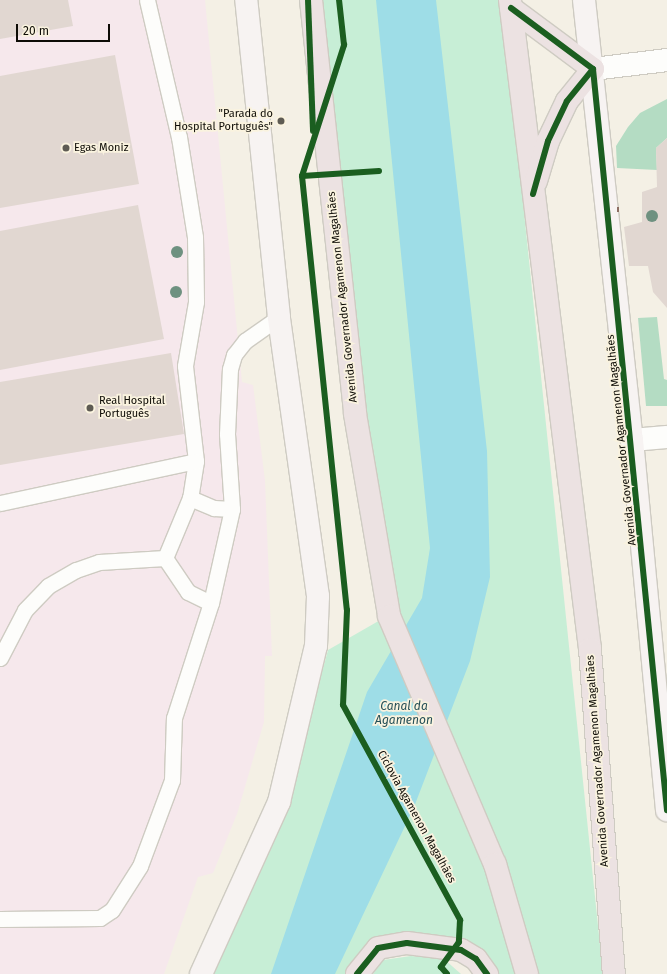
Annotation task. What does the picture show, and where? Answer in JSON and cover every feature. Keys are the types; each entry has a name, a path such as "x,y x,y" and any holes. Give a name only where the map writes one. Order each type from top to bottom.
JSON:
{"highway":[{"name":"Avenida Governador Agamenon Magalhães","path":"311,0 356,414 389,616 462,781 496,864 528,974"},
{"name":"Avenida Governador Agamenon Magalhães","path":"510,4 590,649 614,974"},
{"path":"510,4 593,69 567,101 548,141 533,194"},
{"path":"357,974 378,948 407,943 461,950 476,959 487,974"}],"main road":[{"path":"201,974 279,802 316,646 318,596 279,318 246,0"},
{"name":"Avenida Governador Agamenon Magalhães","path":"584,0 593,69 632,440 667,810"}],"street":[{"path":"593,69 667,60"},
{"path":"632,440 667,437"}],"lane":[{"path":"147,0 179,137 195,237 196,302 186,366 196,460 190,498 165,558"},
{"path":"0,919 100,918 112,910 140,866 172,780 174,718 211,603 232,509 227,434 230,369 234,355 245,341 279,318"},
{"path":"0,503 196,460"},
{"path":"190,498 214,508 232,509"},
{"path":"165,558 188,592 211,603"},
{"path":"0,658 25,610 48,586 76,570 99,562 165,558"}],"shaded area":[{"path":"0,0 205,0 242,382 253,385 265,481 272,656 265,656 264,722 237,814 213,873 198,877 164,974 0,974"}],"green space":[{"path":"311,0 502,0 603,974 476,974 451,954 410,950 373,961 365,974 202,974 287,800 328,650 389,615"},
{"path":"667,99 667,138 656,148 657,170 617,168 616,146 628,127 640,113"},
{"path":"657,317 664,379 667,380 667,406 646,406 638,318"},
{"path":"411,956 444,959 461,974 373,974 383,960"}],"water":[{"name":"Canal da Agamenon","path":"376,0 436,0 487,451 490,577 470,661 414,807 335,974 271,974 367,692 422,598 430,548"}],"building":[{"path":"0,0 68,0 73,26 0,39"},
{"name":"Egas Moniz","path":"115,55 139,184 0,208 0,76"},
{"path":"667,138 667,308 653,292 648,266 629,266 624,227 642,222 642,192 657,187 656,148"},
{"path":"138,205 164,339 0,370 0,231"},
{"name":"Real Hospital Português","path":"171,353 184,434 0,465 0,382"}],"cycle path":[{"path":"308,0 313,131"},
{"path":"302,176 344,45 339,0"},
{"path":"511,8 593,69"},
{"path":"593,69 667,810"},
{"path":"533,194 548,141 567,101 593,69"},
{"name":"Ciclovia Agamenon Magalhães","path":"379,171 302,176 347,610 343,705 460,920 459,942 441,967 447,974"},
{"path":"357,974 378,948 407,943 461,950 476,959 487,974"}],"place":[{"name":"\"Parada do Hospital Português\"","path":"281,121"},
{"name":"Egas Moniz","path":"66,148"},
{"name":"Real Hospital Português","path":"90,408"}]}
